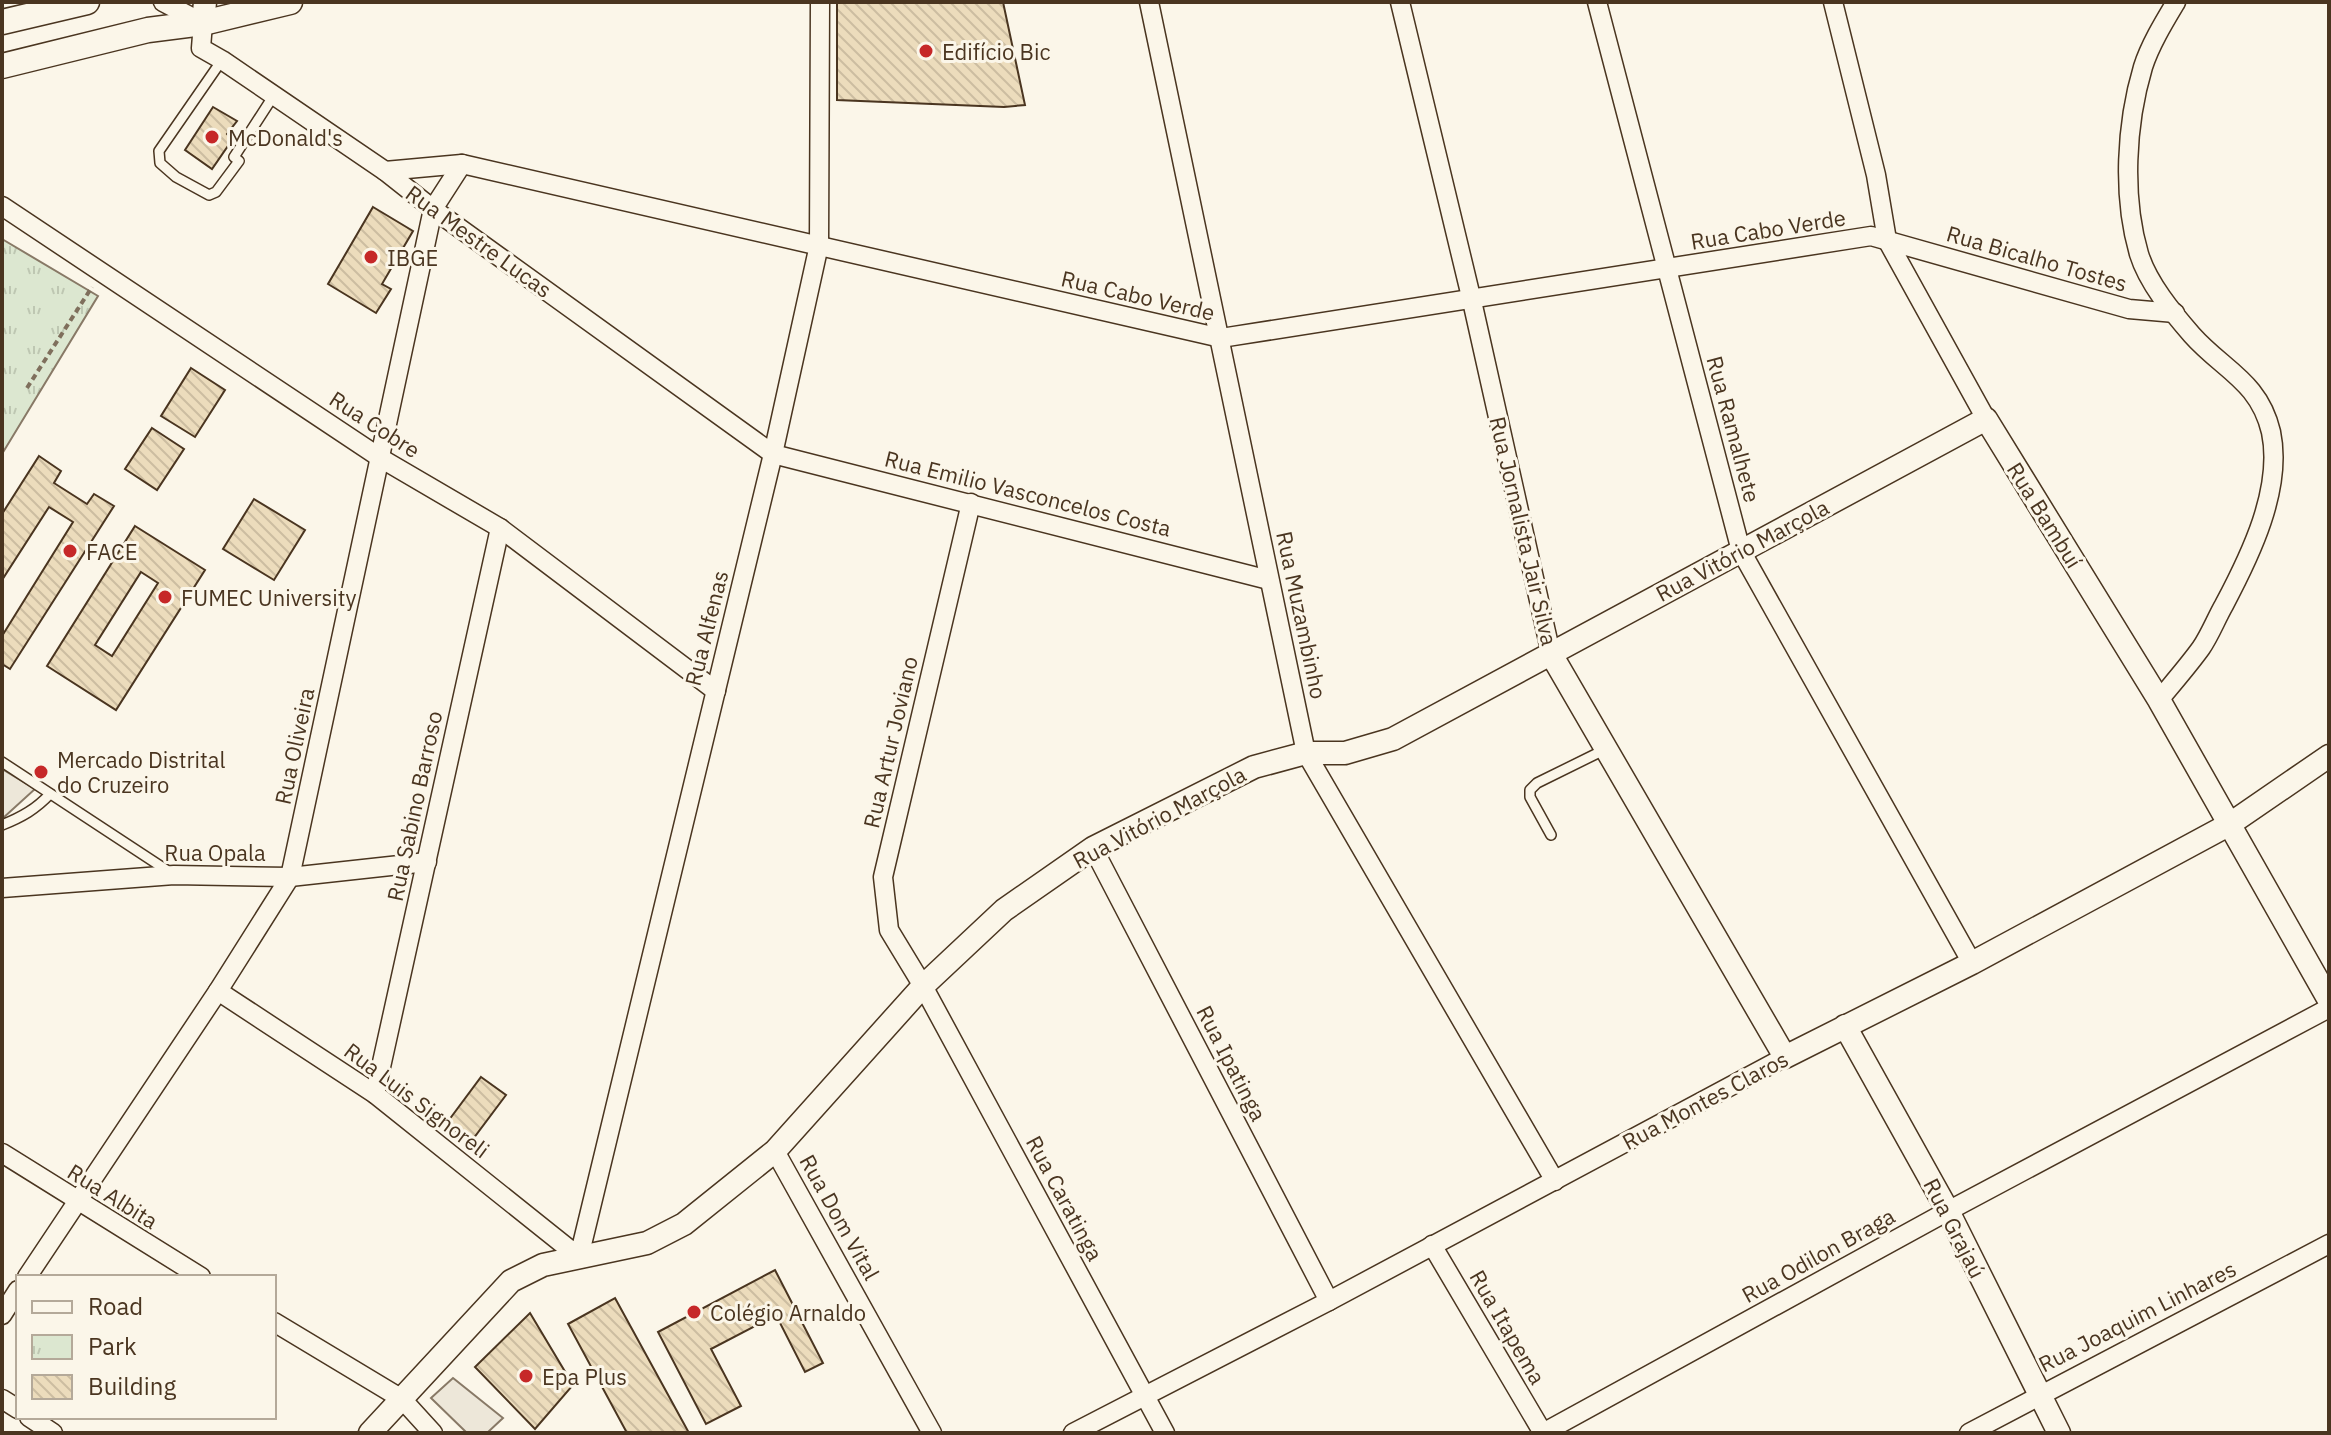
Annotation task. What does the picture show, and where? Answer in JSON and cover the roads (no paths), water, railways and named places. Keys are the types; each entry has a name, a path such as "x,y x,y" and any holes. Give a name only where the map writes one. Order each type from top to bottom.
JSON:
{"main road":[{"path":"2,22 87,2"},
{"path":"2,66 148,30 204,12 290,2"}],"street":[{"path":"163,2 204,12"},
{"name":"Rua Alfenas","path":"579,1257 773,454 819,245 820,2"},
{"name":"Rua Muzambinho","path":"1149,2 1306,753 1555,1181"},
{"name":"Rua Jornalista Jair Silva","path":"1400,2 1472,301 1551,654 1785,1057"},
{"name":"Rua Ramalhete","path":"1597,2 1741,551 1972,963"},
{"name":"Rua Bambuí","path":"1833,2 1876,175 1887,240 1986,419 2159,700 2329,1000"},
{"path":"2159,700 2202,646 2245,566 2260,528 2272,478 2271,433 2256,394 2194,337 2161,295 2140,255 2131,209 2129,157 2143,65 2176,2"},
{"name":"Rua Mestre Lucas","path":"204,12 201,48 385,171 433,209 773,454"},
{"name":"Rua Cabo Verde","path":"385,171 462,164 1221,338 1871,236 1887,240"},
{"name":"Rua Oliveira","path":"28,1275 218,991 290,877 382,459 433,209 462,164"},
{"name":"Rua Cobre","path":"2,206 382,459 500,528 716,691"},
{"name":"Rua Bicalho Tostes","path":"1887,240 2129,309 2175,313"},
{"name":"Rua Vitório Marçola","path":"370,1433 511,1281 543,1265 647,1243 684,1224 775,1151 923,986 1004,910 1093,848 1254,767 1306,753 1345,753 1393,739 1986,419"},
{"name":"Rua Emilio Vasconcelos Costa","path":"773,454 1269,580"},
{"name":"Rua Artur Joviano","path":"923,986 889,930 883,877 971,503"},
{"name":"Rua Sabino Barroso","path":"375,1094 500,528"},
{"name":"Rua Montes Claros","path":"1073,1433 1329,1301 1785,1057 1972,963 2230,824 2329,756"},
{"name":"Rua Ipatinga","path":"1093,848 1329,1301"},
{"name":"Rua Opala","path":"2,888 174,875 290,877 427,862"},
{"name":"Rua Caratinga","path":"923,986 1165,1433"},
{"name":"Rua Luis Signoreli","path":"218,991 375,1094 579,1257"},
{"name":"Rua Odilon Braga","path":"1543,1433 1948,1211 2329,1008"},
{"name":"Rua Grajaú","path":"1845,1026 1948,1211 2059,1433"},
{"name":"Rua Dom Vital","path":"775,1151 932,1433"},
{"name":"Rua Albita","path":"2,1153 198,1275"},
{"name":"Rua Joaquim Linhares","path":"1969,1433 2329,1244"},
{"name":"Rua Itapema","path":"1432,1245 1543,1433"},
{"path":"2,1315 16,1293"},
{"path":"276,1323 402,1399 433,1433"},
{"path":"32,1419 53,1433"}],"lane":[{"path":"222,60 159,151 160,163 176,177 209,195 216,192 239,161 234,157 274,95"},
{"path":"1551,835 1530,797 1530,790 1537,783 1606,749"},
{"path":"2,762 174,875"},
{"path":"2,825 37,808 50,794"}],"place":[{"name":"Edifício Bic","path":"926,51"},
{"name":"McDonald's","path":"212,137"},
{"name":"IBGE","path":"371,257"},
{"name":"FACE","path":"70,551"},
{"name":"FUMEC University","path":"165,597"},
{"name":"Mercado Distrital do Cruzeiro","path":"41,772"},
{"name":"Colégio Arnaldo","path":"694,1312"},
{"name":"Epa Plus","path":"526,1376"}]}
